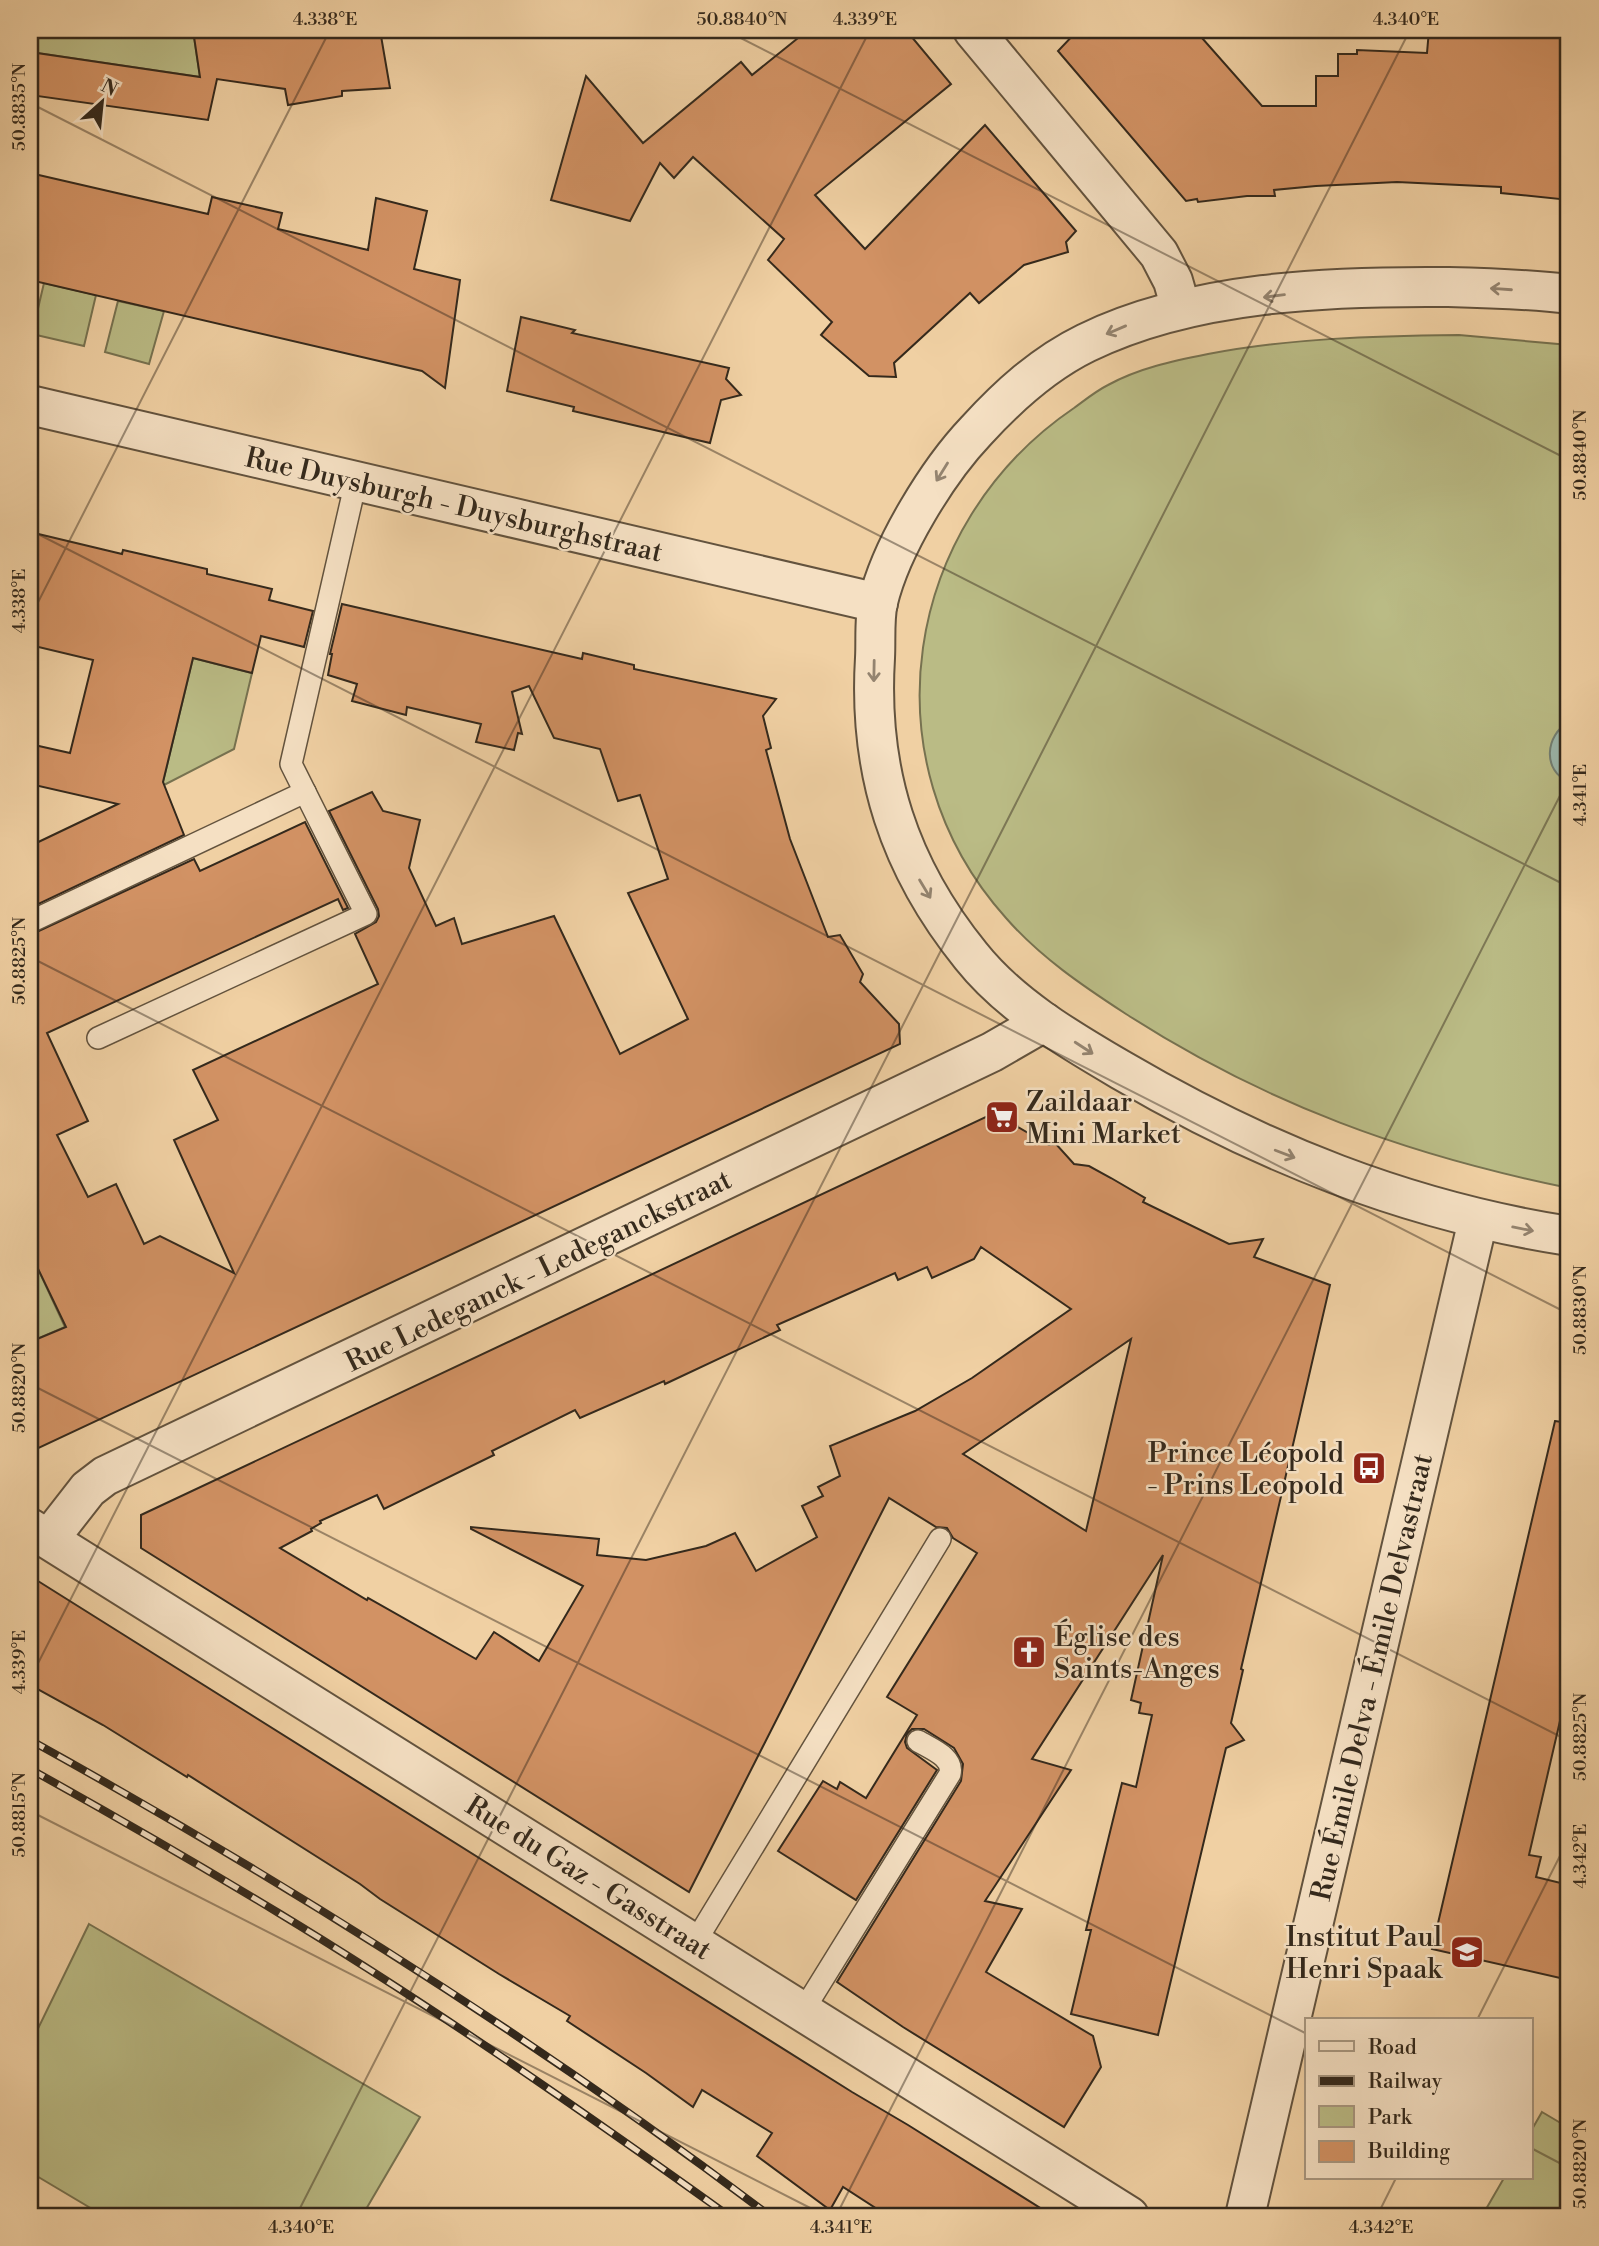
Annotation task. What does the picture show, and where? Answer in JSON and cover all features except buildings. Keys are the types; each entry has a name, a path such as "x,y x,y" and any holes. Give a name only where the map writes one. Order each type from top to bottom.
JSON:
{"street":[{"path":"973,30 1159,254 1173,281 1181,309"},
{"path":"1569,294 1487,288 1327,289 1181,309 1129,325 1084,344 1038,371 1001,403 952,457 921,506 896,555 878,603 874,668 874,726 878,760 887,800 902,842 922,885 973,959 1001,988 1044,1022 1179,1104 1260,1145 1356,1182 1478,1220 1569,1236"},
{"name":"Rue Duysburgh - Duysburghstraat","path":"30,405 878,603"},
{"name":"Rue Ledeganck - Ledeganckstraat","path":"39,1534 105,1476 992,1052 1044,1022"},
{"name":"Rue Émile Delva - Émile Delvastraat","path":"1245,2216 1478,1220"},
{"name":"Rue du Gaz - Gasstraat","path":"39,1534 1129,2216"}],"lane":[{"path":"98,1038 366,914 291,765 356,481"},
{"path":"30,922 305,792"},
{"path":"694,1944 940,1539"},
{"path":"803,2011 950,1774 952,1767 949,1760 918,1741"}],"green space":[{"path":"30,30 193,30 200,77 30,52"},
{"path":"44,283 96,295 84,346 32,334"},
{"path":"118,301 164,311 149,364 105,352"},
{"path":"1459,335 1569,345 1569,1188 1451,1160 1339,1122 1285,1100 1179,1046 1078,982 1033,946 1006,918 961,856 933,788 920,718 923,648 940,579 971,515 1016,457 1074,408 1120,379 1182,359 1270,344"},
{"path":"193,658 252,673 234,749 164,785 163,782"},
{"path":"34,1191 59,1235 39,1271 65,1327 30,1342 30,1197"},
{"path":"89,1924 420,2117 362,2216 104,2216 30,2172 30,2045"},
{"path":"1542,2112 1569,2128 1569,2216 1482,2216 1503,2180 1532,2180 1532,2129"}],"shaded area":[{"path":"1569,722 1569,782 1554,770 1550,753 1555,735"}],"railway":[{"path":"30,1740 221,1849 408,1965 592,2087 770,2216"},
{"path":"30,1769 216,1875 392,1984 562,2098 729,2216"}],"place":[{"name":"Zaildaar Mini Market","path":"1002,1117"},
{"name":"Prince Léopold - Prins Leopold","path":"1369,1468"},
{"name":"Église des Saints-Anges","path":"1029,1652"},
{"name":"Institut Paul Henri Spaak","path":"1467,1952"}]}
